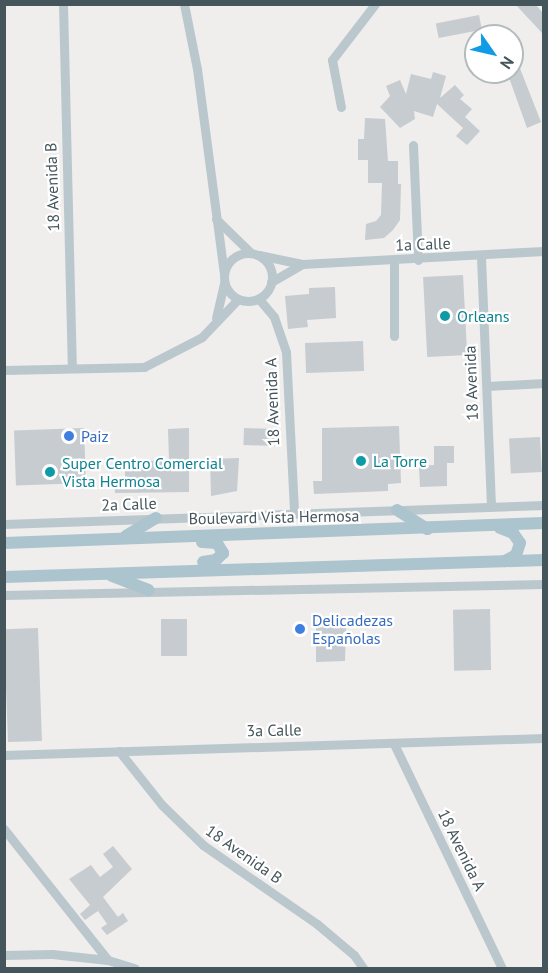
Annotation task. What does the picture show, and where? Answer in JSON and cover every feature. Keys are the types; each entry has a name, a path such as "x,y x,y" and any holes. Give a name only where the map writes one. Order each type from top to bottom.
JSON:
{"main road":[{"path":"398,510 428,530"},
{"path":"117,538 156,518"},
{"name":"Boulevard Vista Hermosa","path":"4,543 179,535 428,530 543,523"},
{"path":"493,526 510,531 519,539 519,551 504,562"},
{"path":"147,571 161,563 213,561 222,555 222,548 217,543 192,543 179,535"},
{"path":"4,577 543,560"},
{"path":"108,574 148,590"}],"street":[{"name":"18 Avenida B","path":"63,4 72,368"},
{"path":"184,4 197,69 224,279 238,299"},
{"path":"341,107 332,60 375,4"},
{"path":"413,146 418,260"},
{"path":"4,370 144,367 187,347 238,299 259,298 271,282 270,266 215,217"},
{"name":"1a Calle","path":"255,254 302,264 481,257 543,251"},
{"path":"216,320 230,261 255,254"},
{"name":"18 Avenida","path":"481,257 491,507"},
{"path":"394,260 394,336"},
{"name":"1a Calle","path":"271,282 302,264"},
{"name":"18 Avenida A","path":"259,298 274,317 286,352 294,512"},
{"path":"487,386 543,383"},
{"name":"2a Calle","path":"4,524 543,505"},
{"path":"4,595 148,590 543,584"},
{"name":"3a Calle","path":"4,755 274,744 394,744 543,738"},
{"name":"18 Avenida A","path":"394,744 502,969"},
{"name":"18 Avenida B","path":"119,751 162,805 203,845 317,924 354,955 363,969"},
{"path":"4,829 108,960"},
{"path":"4,955 51,954 108,960 135,969"}],"building":[{"path":"515,4 535,4 543,13 543,34"},
{"path":"479,15 481,24 464,24 464,33 439,38 436,23"},
{"path":"433,72 446,76 440,98 455,85 464,95 460,99 472,109 465,117 480,131 467,145 456,136 463,128 437,104 433,117 414,111 415,119 400,128 380,107 390,96 386,86 400,80 406,94 411,74 431,79"},
{"path":"524,79 541,122 527,128 511,84 524,84"},
{"path":"365,118 385,119 388,161 398,161 398,184 401,184 400,220 384,238 365,240 366,224 376,221 381,215 382,183 368,183 368,160 358,160 358,139 364,139"},
{"name":"Orleans","path":"463,275 467,355 427,357 423,277"},
{"path":"335,287 336,318 307,320 308,327 288,329 285,296 309,294 309,288"},
{"path":"363,341 364,371 306,373 305,343"},
{"name":"La Torre","path":"399,426 401,483 388,484 388,491 314,494 313,481 322,481 322,428"},
{"path":"84,428 86,483 16,485 14,430"},
{"path":"189,428 189,492 115,493 114,477 125,477 125,462 169,460 168,429"},
{"path":"244,428 275,429 274,446 243,445"},
{"path":"540,437 542,472 511,474 509,439"},
{"path":"434,446 454,446 454,463 447,463 447,486 420,487 419,466 434,465"},
{"path":"239,458 237,491 211,496 210,459"},
{"path":"490,609 491,670 454,671 453,610"},
{"path":"161,619 187,619 187,656 161,656"},
{"path":"346,625 345,661 316,662 316,628"},
{"path":"38,628 42,741 8,742 4,629"},
{"path":"113,846 132,869 103,897 118,917 123,913 128,921 107,935 101,928 107,924 98,911 85,920 80,914 90,905 69,879 91,865 100,877 113,867 103,854"}],"place":[{"name":"Orleans","path":"445,316"},
{"name":"Paiz","path":"69,436"},
{"name":"La Torre","path":"361,461"},
{"name":"Super Centro Comercial Vista Hermosa","path":"50,472"},
{"name":"Delicadezas Españolas","path":"300,629"}]}
